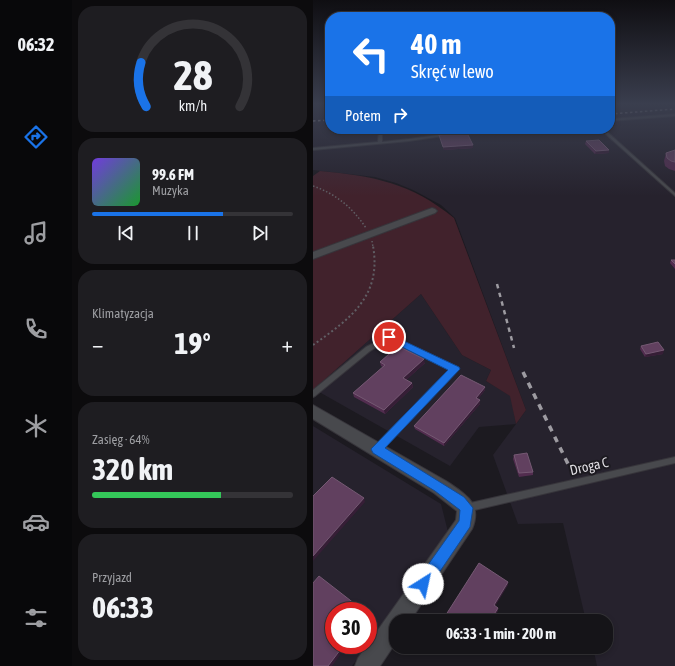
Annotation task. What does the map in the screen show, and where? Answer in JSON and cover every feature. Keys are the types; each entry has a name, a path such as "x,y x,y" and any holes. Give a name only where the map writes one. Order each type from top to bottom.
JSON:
{"street":[{"path":"313,256 432,211"},
{"path":"313,411 440,487 460,501 467,508 465,523 402,614"},
{"path":"366,666 389,633"}],"lane":[{"path":"380,134 380,143"},
{"path":"313,150 450,134"},
{"path":"608,134 675,195"},
{"path":"313,394 368,349 389,337 455,369 377,449"},
{"name":"Droga C","path":"467,508 675,460"}],"path":[{"path":"313,186 338,197 351,207 370,234 376,256 374,281 368,295 357,310 313,345"}],"shaded area":[{"path":"313,134 675,134 675,666 597,666 594,654 613,654 613,614 584,614 563,523 518,524 493,455 526,410 455,218 441,205 413,190 375,177 313,170"},
{"path":"320,171 358,176 391,183 423,197 454,218 526,410 516,424 510,396 486,381 491,370 462,355 421,294 313,389 313,176"},
{"path":"421,294 462,355 491,370 486,381 511,396 516,424 479,427 450,466 314,389"},
{"path":"313,426 441,504 448,532 377,631 377,602 325,602 325,654 361,654 352,666 313,666"}],"building":[{"path":"468,134 473,145 443,147 439,135"},
{"path":"599,140 609,150 596,151 586,141"},
{"path":"675,150 675,162 667,158 666,153"},
{"path":"658,342 664,350 646,354 641,346"},
{"path":"398,346 424,359 403,378 412,383 384,410 353,393 385,365 380,362"},
{"path":"461,375 485,387 476,398 480,400 444,443 414,426"},
{"path":"527,453 533,472 519,473 514,455"},
{"path":"332,477 364,498 313,556 313,496"},
{"path":"479,563 508,582 494,605 498,608 494,614 446,614"},
{"path":"319,576 352,602 325,602 325,654 337,654 328,666 313,666 313,583"}],"railway":[{"path":"497,284 514,348"},
{"path":"523,372 570,468"}],"route":[{"path":"389,337 455,369 377,449 440,487 460,501 467,508 465,523 423,584"}]}
